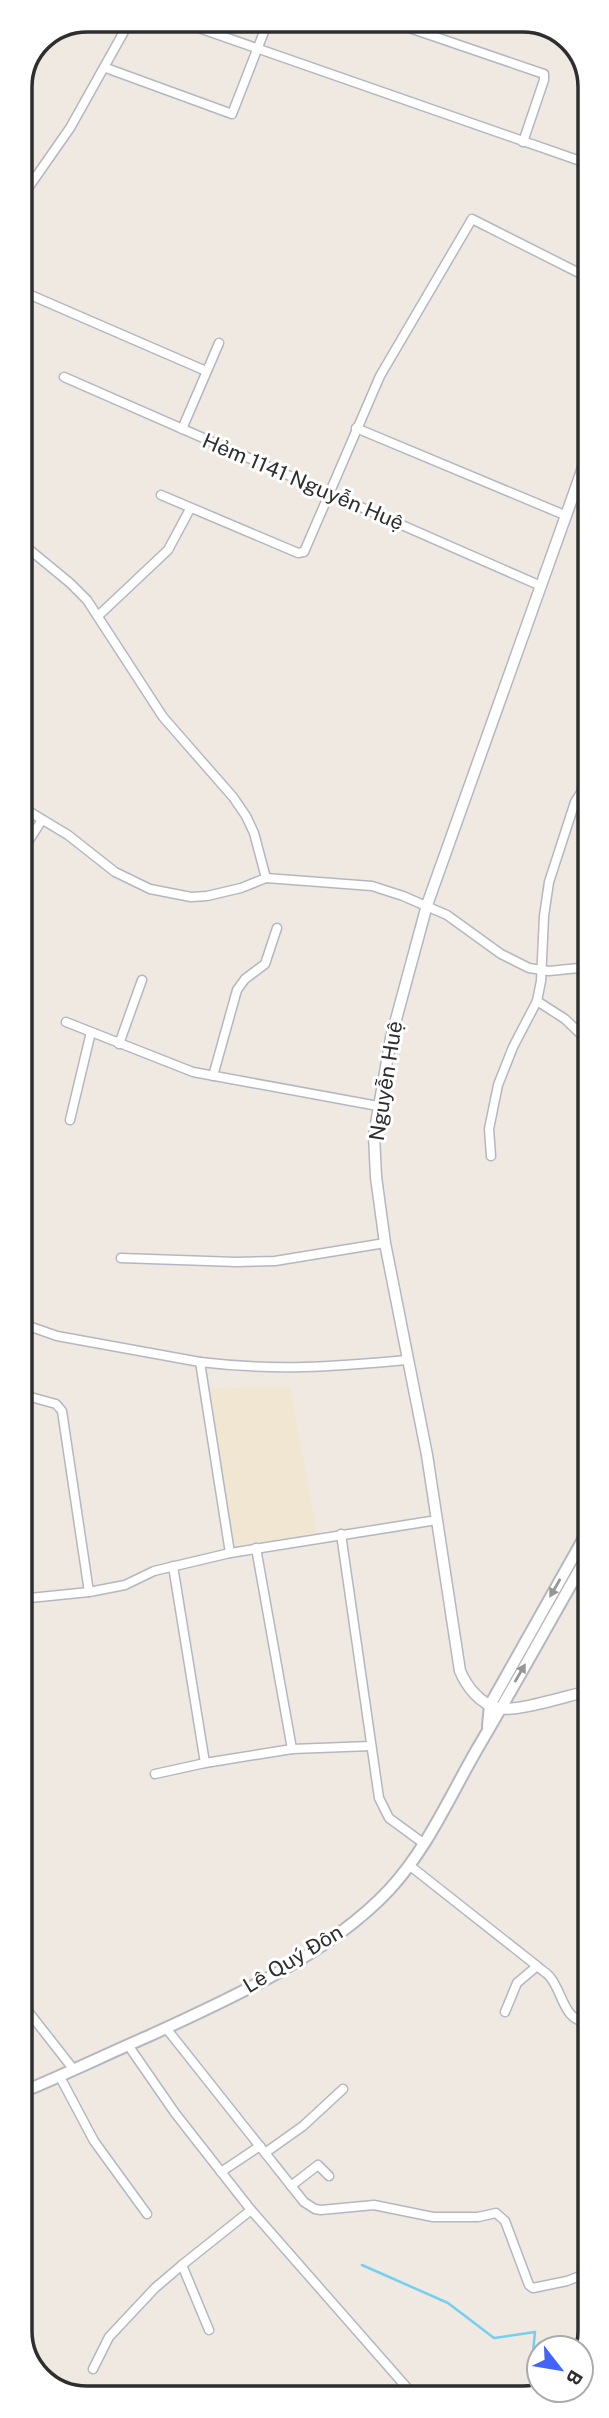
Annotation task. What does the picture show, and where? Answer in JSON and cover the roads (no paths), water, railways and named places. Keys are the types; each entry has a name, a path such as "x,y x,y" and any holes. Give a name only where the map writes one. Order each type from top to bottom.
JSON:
{"main road":[{"name":"Lê Quý Đôn","path":"31,2089 226,2000 341,1932 375,1904 409,1865 488,1733 495,1707 578,1550"},
{"name":"Lê Quý Đôn","path":"495,1707 578,1571"}],"street":[{"path":"31,184 71,128 124,32"},
{"path":"211,32 578,160"},
{"path":"106,68 232,114 264,32"},
{"path":"421,32 544,74 523,142"},
{"path":"161,495 301,553 306,550 380,376 472,219 578,272"},
{"path":"31,295 206,370"},
{"path":"181,429 219,343"},
{"name":"Hẻm 1141 Nguyễn Huệ","path":"64,377 541,586"},
{"path":"356,428 567,516"},
{"name":"Nguyễn Huệ","path":"495,1707 466,1686 460,1671 427,1455 406,1360 385,1243 374,1135 400,998 427,905 578,484"},
{"path":"98,616 168,550 191,509"},
{"path":"31,551 70,583 98,616 163,717 219,779 246,816 261,854 266,877"},
{"path":"491,1156 489,1129 498,1085 513,1047 537,1001 549,882 578,797"},
{"path":"31,813 68,835 115,872 150,889 191,897 207,896 242,888 266,877 372,886 427,905 463,924 515,962 541,970 578,969"},
{"path":"31,837 42,820"},
{"path":"213,1076 237,990 245,979 265,964 277,928"},
{"path":"119,1044 142,980"},
{"path":"537,1001 565,1019 578,1031"},
{"path":"65,1022 176,1067 378,1106"},
{"path":"70,1120 91,1032"},
{"path":"121,1258 275,1261 385,1243"},
{"path":"31,1328 57,1336 239,1367 297,1369 406,1360"},
{"path":"200,1362 230,1553"},
{"path":"31,1397 56,1404 62,1410 89,1592"},
{"path":"31,1597 89,1592 125,1585 154,1571 230,1553 437,1520"},
{"path":"341,1534 379,1798 390,1818 423,1843"},
{"path":"256,1549 292,1749"},
{"path":"173,1566 205,1763"},
{"path":"495,1707 516,1708 578,1694"},
{"path":"155,1773 292,1749 370,1746"},
{"path":"409,1865 550,1977 571,2015 578,2021"},
{"path":"505,2012 514,1988 537,1966"},
{"path":"31,2015 74,2070"},
{"path":"166,2028 304,2202 315,2209 374,2205 433,2217 478,2217 496,2213 505,2221 529,2285 533,2288 578,2277"},
{"path":"128,2045 175,2113 251,2210 405,2386"},
{"path":"60,2077 94,2141 147,2214"},
{"path":"221,2172 303,2126 343,2089"},
{"path":"291,2186 318,2165 329,2176"},
{"path":"93,2369 109,2337 155,2287 251,2210"},
{"path":"182,2265 209,2330"}],"waterway":[{"path":"362,2265 448,2303 494,2338 535,2334"}]}
